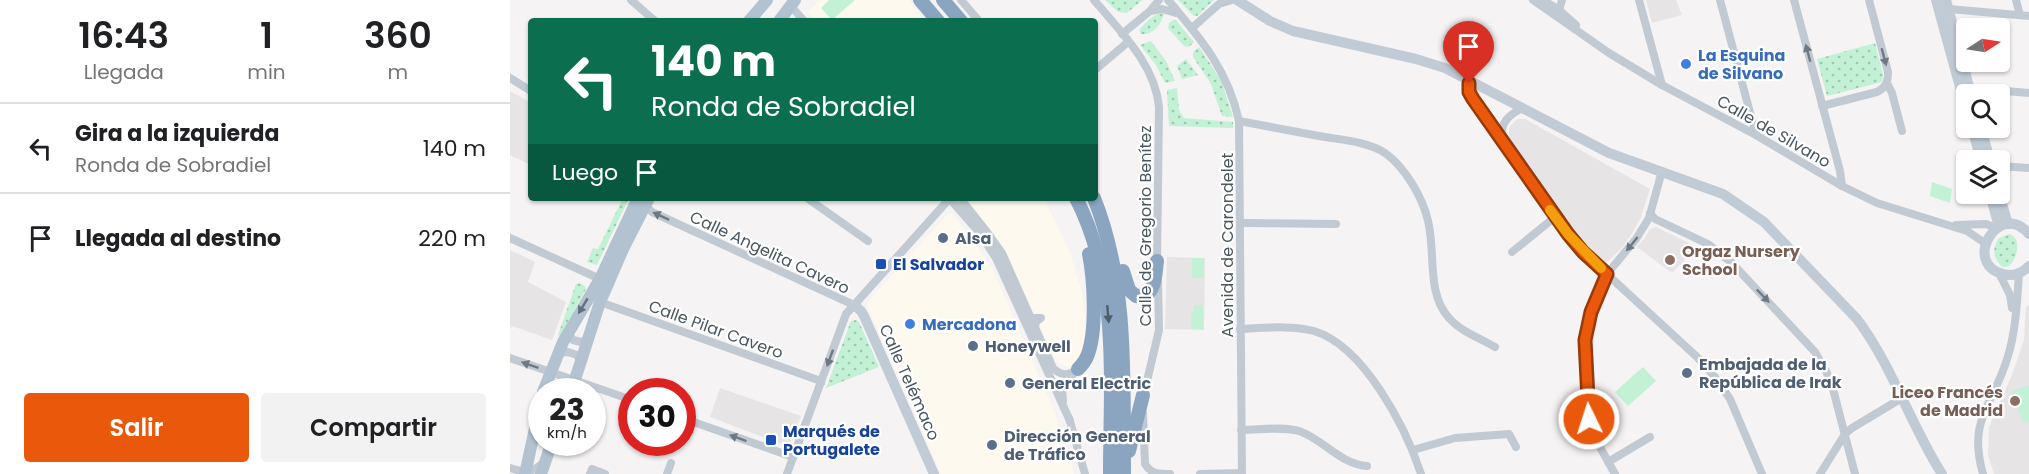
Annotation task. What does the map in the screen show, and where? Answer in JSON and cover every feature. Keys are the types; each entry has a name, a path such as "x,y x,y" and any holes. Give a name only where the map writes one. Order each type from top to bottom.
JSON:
{"highway":[{"path":"920,0 935,18"},
{"path":"943,0 958,18"},
{"path":"1071,201 1087,247 1093,277 1091,344 1087,357 1078,369"},
{"path":"1077,201 1097,249 1107,302 1110,334 1110,474"},
{"path":"1095,201 1110,226 1127,285 1136,296 1147,295 1152,289 1157,261"},
{"path":"1095,201 1109,242 1120,301 1125,474"},
{"path":"1125,474 1143,395"}],"main road":[{"path":"752,18 767,0"},
{"path":"781,18 790,2"},
{"path":"549,378 568,332 643,201"},
{"path":"576,378 600,302 644,201"},
{"path":"525,474 529,456"},
{"path":"541,474 547,456"}],"street":[{"path":"631,0 652,18"},
{"path":"961,0 976,18"},
{"name":"Calle de Gregorio Benítez","path":"1094,0 1149,70 1159,99 1157,261 1159,330 1143,395 1143,460 1149,470 1170,474"},
{"path":"1098,67 1159,0"},
{"name":"Avenida de Carondelet","path":"1168,0 1192,28 1223,73 1239,121 1242,473"},
{"path":"1192,28 1221,2 1232,0"},
{"path":"1237,0 1270,21 1293,31 1416,59 1445,68 1596,147 1723,194 1748,210 1775,231 1857,319 1878,349 1917,430 1942,474"},
{"name":"Calle de Silvano","path":"1533,0 1594,43 1662,85 1756,135 1842,186 1877,203 1966,231 1985,243"},
{"name":"Calle de Silvano","path":"1543,0 1559,10 1594,43"},
{"path":"1549,13 1559,10 1562,0"},
{"path":"1639,0 1662,85"},
{"path":"1721,0 1756,135"},
{"path":"1794,0 1840,171 1842,186"},
{"path":"1822,106 1877,92 1887,83 1888,72 1869,0"},
{"path":"1936,0 1959,84"},
{"path":"2016,0 2025,16"},
{"path":"790,2 802,18"},
{"path":"1969,84 1947,5 2025,16"},
{"path":"1150,11 1168,9 1180,14"},
{"path":"510,78 528,89"},
{"path":"1470,80 1469,92 1555,217 1583,252 1697,357 1715,377 1730,399 1762,474"},
{"path":"1887,83 1902,130"},
{"path":"2010,92 2029,93"},
{"path":"1501,139 1502,127 1506,119 1523,108"},
{"path":"1239,121 1363,144 1385,154 1409,178 1429,222 1433,272 1442,308 1448,318 1458,327 1495,346"},
{"path":"2010,167 2029,168"},
{"path":"1615,474 1592,433 1589,419 1585,340 1591,312 1607,274 1636,239 1650,213 1662,171"},
{"name":"Calle Angelita Cavero","path":"645,201 655,213 854,305"},
{"path":"811,201 868,241"},
{"path":"787,474 845,317 948,201"},
{"path":"954,201 986,235 996,258 1032,318 1056,370 1065,375 1078,369"},
{"path":"962,201 1001,259 1006,262 1005,267 1018,296 1032,338 1070,421"},
{"path":"1993,204 2001,226"},
{"path":"2000,204 2001,226"},
{"path":"1650,213 1655,219 1708,244 1731,262 1805,340 1827,373 1855,474"},
{"path":"1512,252 1555,217"},
{"path":"1240,223 1336,224"},
{"name":"Calle de Silvano","path":"1949,225 2001,226"},
{"path":"2029,234 2017,225 2001,226 1990,233 1984,252 1987,261 1999,273 2019,274 2029,266"},
{"path":"510,238 600,279"},
{"path":"1999,273 2010,295 2014,324"},
{"path":"1983,474 1978,456 1978,430 1981,418 2008,359 2019,274"},
{"name":"Calle Pilar Cavero","path":"600,302 814,378 821,383"},
{"name":"Calle Telémaco","path":"854,305 862,313 934,474"},
{"path":"1240,329 1301,329 1313,331 1332,340 1357,362 1386,398 1413,450 1421,474"},
{"path":"568,332 573,340 581,342 588,339"},
{"path":"558,353 568,352 577,355 581,363"},
{"path":"510,358 551,372 560,378"},
{"path":"1078,369 1062,389 1062,398 1085,474"},
{"path":"1820,474 1845,434 1858,423 1902,398"},
{"path":"696,423 793,457"},
{"path":"1241,430 1299,431 1350,462 1367,466"},
{"path":"1413,450 1455,438 1509,434 1516,447"},
{"path":"1608,462 1650,436"},
{"path":"510,468 525,474 545,462"},
{"path":"667,474 671,463"},
{"path":"590,474 592,469 605,474"},
{"path":"1200,474 1242,473"}],"shaded area":[{"path":"820,0 909,0 922,18 812,18 807,12"},
{"path":"1646,0 1676,0 1682,15 1652,23"},
{"path":"510,91 528,101 528,164 510,155"},
{"path":"1518,119 1525,119 1650,189 1641,217 1631,235 1621,249 1607,262 1603,261 1584,241 1561,212 1509,137 1509,128"},
{"path":"967,201 1045,201 1070,252 1082,294 1085,341 1083,355 1073,367 1068,368 1056,361 1007,256"},
{"path":"952,213 992,268 1053,408 1074,474 941,474 868,308 868,303 948,214"},
{"name":"Orgaz Nursery School","path":"1656,227 1697,247 1672,273 1637,247 1649,230"},
{"path":"510,250 535,262 528,282 566,302 552,340 512,326 510,329"},
{"path":"1167,257 1205,258 1204,330 1165,329"},
{"name":"Liceo Francés de Madrid","path":"2029,305 2029,474 1994,474 1988,455 1989,427 2012,375 2024,340 2026,307"},
{"path":"720,388 801,416 789,447 710,417"}],"green space":[{"path":"829,0 855,0 834,18 830,18 821,8"},
{"path":"1105,0 1142,0 1127,13 1118,12"},
{"path":"1178,0 1214,0 1197,16 1194,16"},
{"path":"1162,13 1163,18 1156,28 1149,33 1141,34 1139,30 1147,22 1155,15"},
{"path":"1175,19 1194,42 1189,47 1184,46 1168,28 1169,23"},
{"path":"1151,41 1166,61 1175,81 1165,83 1156,65 1140,45"},
{"path":"1875,43 1883,75 1882,82 1827,96 1817,59"},
{"path":"1199,47 1221,80 1233,117 1222,116 1211,84 1193,57 1193,52"},
{"path":"1186,59 1198,75 1182,79 1177,66"},
{"path":"1177,88 1179,110 1184,118 1233,122 1233,128 1169,126 1167,90"},
{"path":"1932,182 1952,189 1950,203 1930,196"},
{"path":"622,201 628,201 597,265 587,262 593,248 598,249"},
{"path":"2009,234 2015,237 2017,251 2010,265 2005,267 2000,265 1994,249 1999,238"},
{"path":"1192,258 1204,258 1204,278 1192,278"},
{"path":"579,283 586,289 560,336 558,335 576,284"},
{"path":"1194,305 1203,305 1203,329 1191,329 1191,313 1194,313"},
{"path":"851,321 859,322 879,367 826,388"},
{"path":"1643,367 1656,381 1628,406 1615,392"},
{"path":"2029,385 2029,421 2024,423 2011,392"}],"slow traffic":[{"path":"1550,210 1583,252 1601,268"}],"place":[{"name":"La Esquina de Silvano","path":"1686,64"},
{"name":"Alsa","path":"943,238"},
{"name":"Orgaz Nursery School","path":"1670,260"},
{"name":"El Salvador","path":"881,264"},
{"name":"Mercadona","path":"910,324"},
{"name":"Honeywell","path":"973,346"},
{"name":"Embajada de la República de Irak","path":"1687,373"},
{"name":"General Electric","path":"1010,383"},
{"name":"Liceo Francés de Madrid","path":"2015,401"},
{"name":"Marqués de Portugalete","path":"771,440"},
{"name":"Dirección General de Tráfico","path":"992,445"}],"route":[{"path":"1469,83 1469,92 1473,99 1555,217 1583,252 1607,274 1591,312 1585,340 1589,419"}]}
